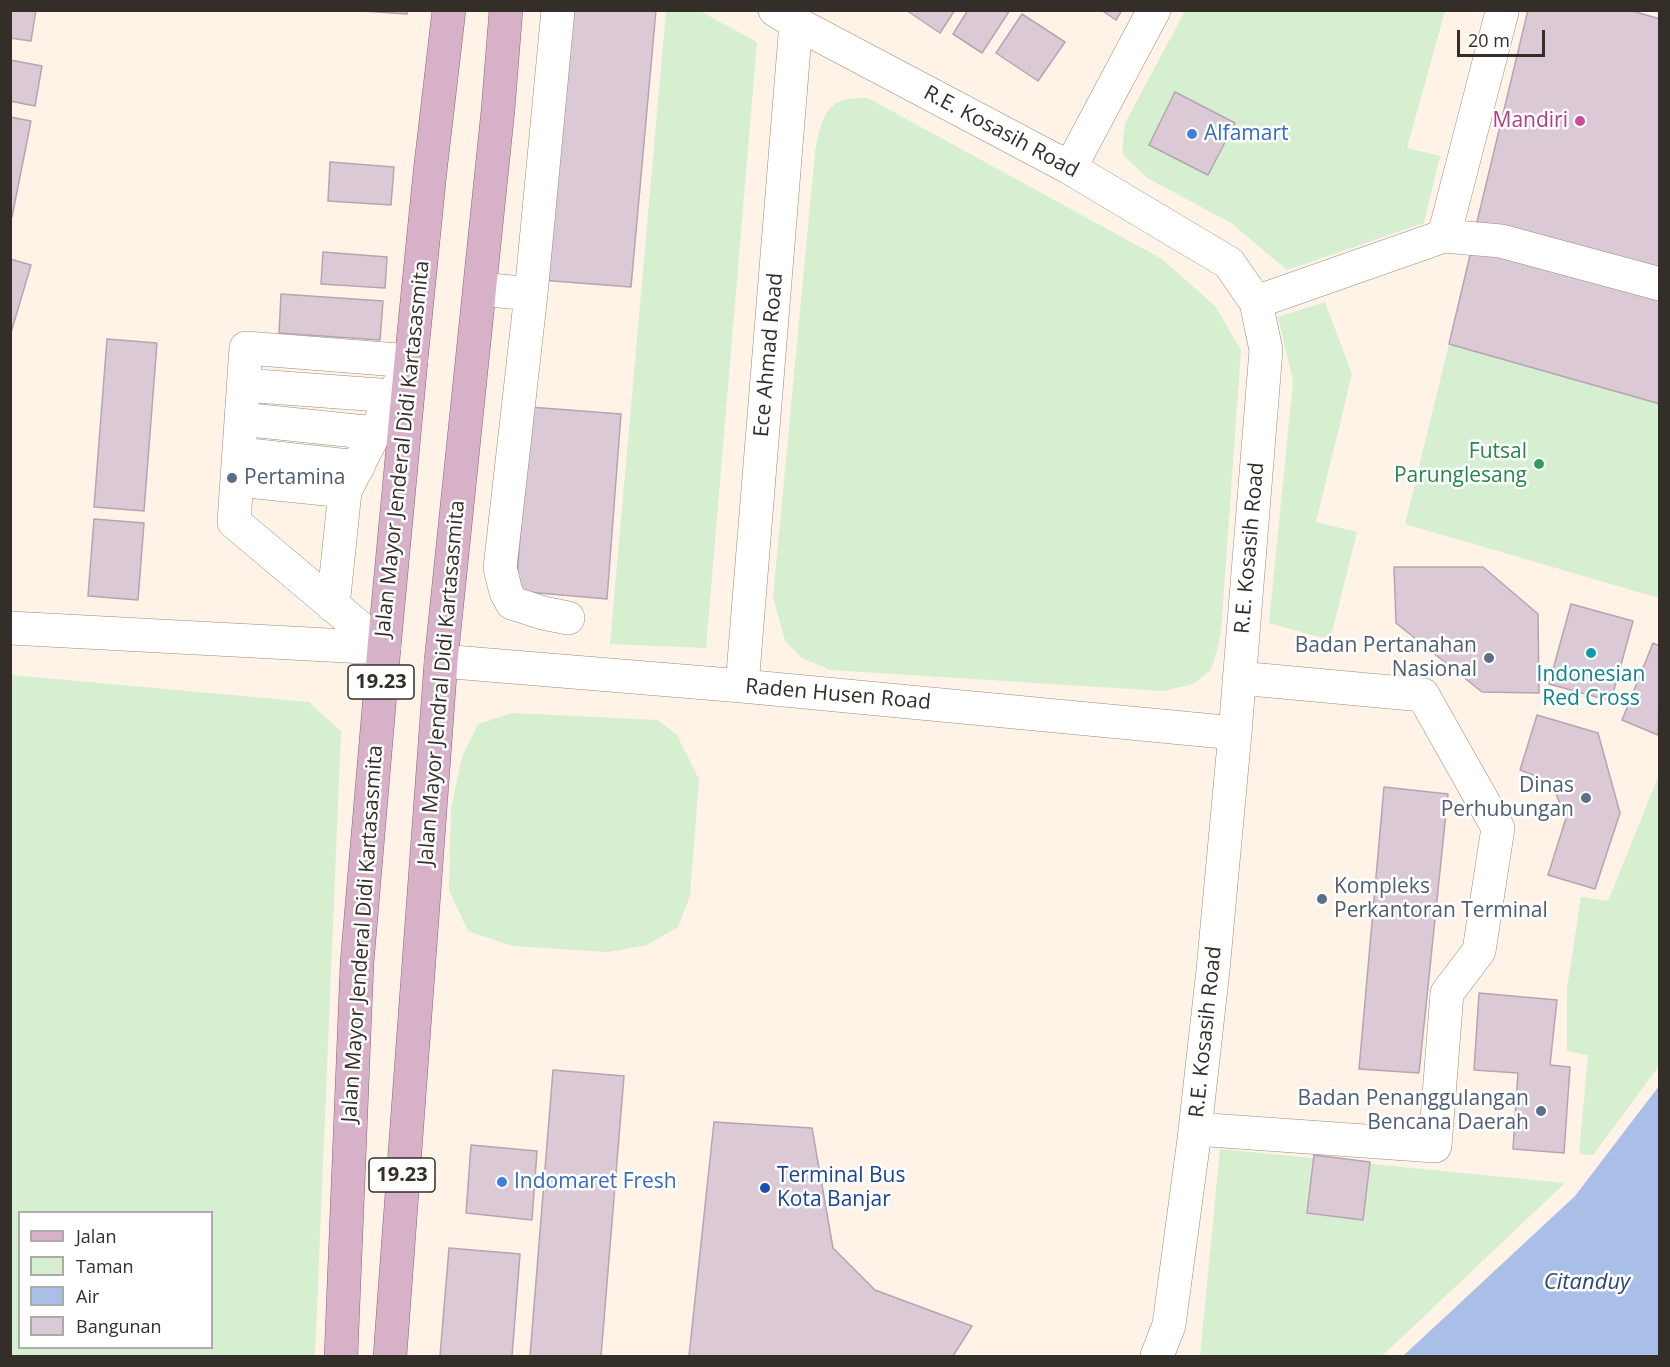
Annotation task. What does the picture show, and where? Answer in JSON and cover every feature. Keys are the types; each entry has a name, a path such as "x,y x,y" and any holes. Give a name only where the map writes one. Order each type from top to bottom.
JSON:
{"main road":[{"name":"Jalan Mayor Jenderal Didi Kartasasmita","path":"340,1356 357,963 411,361 449,10"},
{"name":"Jalan Mayor Jendral Didi Kartasasmita","path":"390,1356 441,661 498,110 506,10"}],"street":[{"path":"558,10 531,294 500,568 506,592 512,603 568,618"},
{"path":"1070,168 1154,10"},
{"path":"1444,236 1502,12"},
{"name":"R.E. Kosasih Road","path":"786,17 1070,168 1229,263 1256,302 1266,350 1213,970 1169,1325 1157,1356"},
{"name":"Ece Ahmad Road","path":"742,686 786,17"},
{"path":"1256,302 1444,236 1501,241 1659,284"},
{"path":"480,290 531,294"},
{"path":"333,606 352,479 411,361 246,348 234,522 333,606 384,648"},
{"path":"243,385 393,396"},
{"path":"241,419 375,433"},
{"path":"238,467 352,479"},
{"path":"10,628 384,648"},
{"name":"Raden Husen Road","path":"441,661 742,686 1235,733"},
{"path":"1195,1129 1435,1146 1447,993 1479,951 1498,828 1423,695 1239,678"}],"green space":[{"path":"666,11 700,11 757,42 706,648 610,644"},
{"path":"1185,11 1445,11 1407,148 1440,156 1424,223 1287,270 1231,223 1147,178 1122,154 1125,123"},
{"path":"868,98 1162,259 1215,306 1241,350 1221,632 1211,670 1193,684 1163,691 830,670 802,658 785,641 773,597 815,152 823,121 831,108 844,100"},
{"path":"1325,302 1352,374 1316,522 1357,532 1330,640 1269,623 1293,381 1278,317"},
{"name":"Futsal Parunglesang","path":"1449,344 1659,404 1659,598 1405,524"},
{"path":"11,675 309,702 341,731 315,1356 11,1356"},
{"path":"512,713 658,720 677,735 699,779 690,896 678,927 647,945 608,952 513,946 468,931 449,890 451,809 462,757 478,724"},
{"path":"1659,775 1659,1066 1593,1155 1579,1154 1588,1055 1567,1051 1567,988 1581,897 1608,901"},
{"path":"1220,1149 1565,1183 1382,1356 1200,1356"}],"water":[{"name":"Citanduy","path":"1659,1086 1659,1356 1403,1356 1575,1196"}],"building":[{"path":"10,10 36,10 31,41 10,38"},
{"path":"347,10 407,10 407,14"},
{"path":"564,10 656,10 631,287 540,280"},
{"path":"906,10 955,10 940,33"},
{"path":"968,10 1010,10 982,53 953,34"},
{"path":"1101,10 1122,10 1116,20"},
{"name":"Mandiri","path":"1528,10 1629,10 1660,19 1660,271 1477,222"},
{"path":"1022,14 1065,42 1038,81 996,53"},
{"path":"10,60 42,66 35,106 10,101"},
{"name":"Alfamart","path":"1175,92 1235,123 1208,175 1149,145"},
{"path":"10,117 31,121 12,217 10,217"},
{"path":"330,162 394,167 391,205 328,201"},
{"path":"1472,247 1660,300 1660,404 1449,344"},
{"path":"323,252 387,257 385,288 321,284"},
{"path":"10,259 31,265 10,336"},
{"path":"281,294 383,301 380,340 279,333"},
{"path":"107,339 157,343 144,511 94,507"},
{"path":"530,407 621,414 607,599 516,591"},
{"path":"94,519 144,523 138,600 88,596"},
{"name":"Badan Pertanahan Nasional","path":"1394,567 1483,567 1538,614 1539,693 1482,692 1396,623"},
{"name":"Indonesian Red Cross","path":"1571,604 1633,621 1611,701 1549,684"},
{"path":"1653,643 1660,646 1658,735 1622,720"},
{"name":"Dinas Perhubungan","path":"1537,715 1598,733 1620,813 1595,889 1548,875 1566,818 1551,782 1520,770"},
{"path":"1384,787 1448,794 1419,1073 1359,1069"},
{"name":"Badan Penanggulangan Bencana Daerah","path":"1479,993 1557,1000 1550,1065 1570,1067 1564,1153 1513,1149 1518,1073 1474,1070"},
{"path":"553,1070 624,1076 601,1356 530,1356"},
{"name":"Terminal Bus Kota Banjar","path":"714,1122 812,1128 833,1248 875,1290 972,1326 953,1356 689,1356"},
{"name":"Indomaret Fresh","path":"471,1145 537,1151 532,1220 466,1213"},
{"path":"1314,1155 1370,1162 1363,1220 1307,1213"},
{"path":"449,1248 520,1254 512,1356 440,1356"}],"place":[{"name":"Mandiri","path":"1580,121"},
{"name":"Alfamart","path":"1192,134"},
{"name":"Futsal Parunglesang","path":"1539,464"},
{"name":"Pertamina","path":"232,478"},
{"name":"Indonesian Red Cross","path":"1591,653"},
{"name":"Badan Pertanahan Nasional","path":"1489,658"},
{"name":"Dinas Perhubungan","path":"1586,798"},
{"name":"Kompleks Perkantoran Terminal","path":"1322,899"},
{"name":"Badan Penanggulangan Bencana Daerah","path":"1541,1111"},
{"name":"Indomaret Fresh","path":"502,1182"},
{"name":"Terminal Bus Kota Banjar","path":"765,1188"}]}
